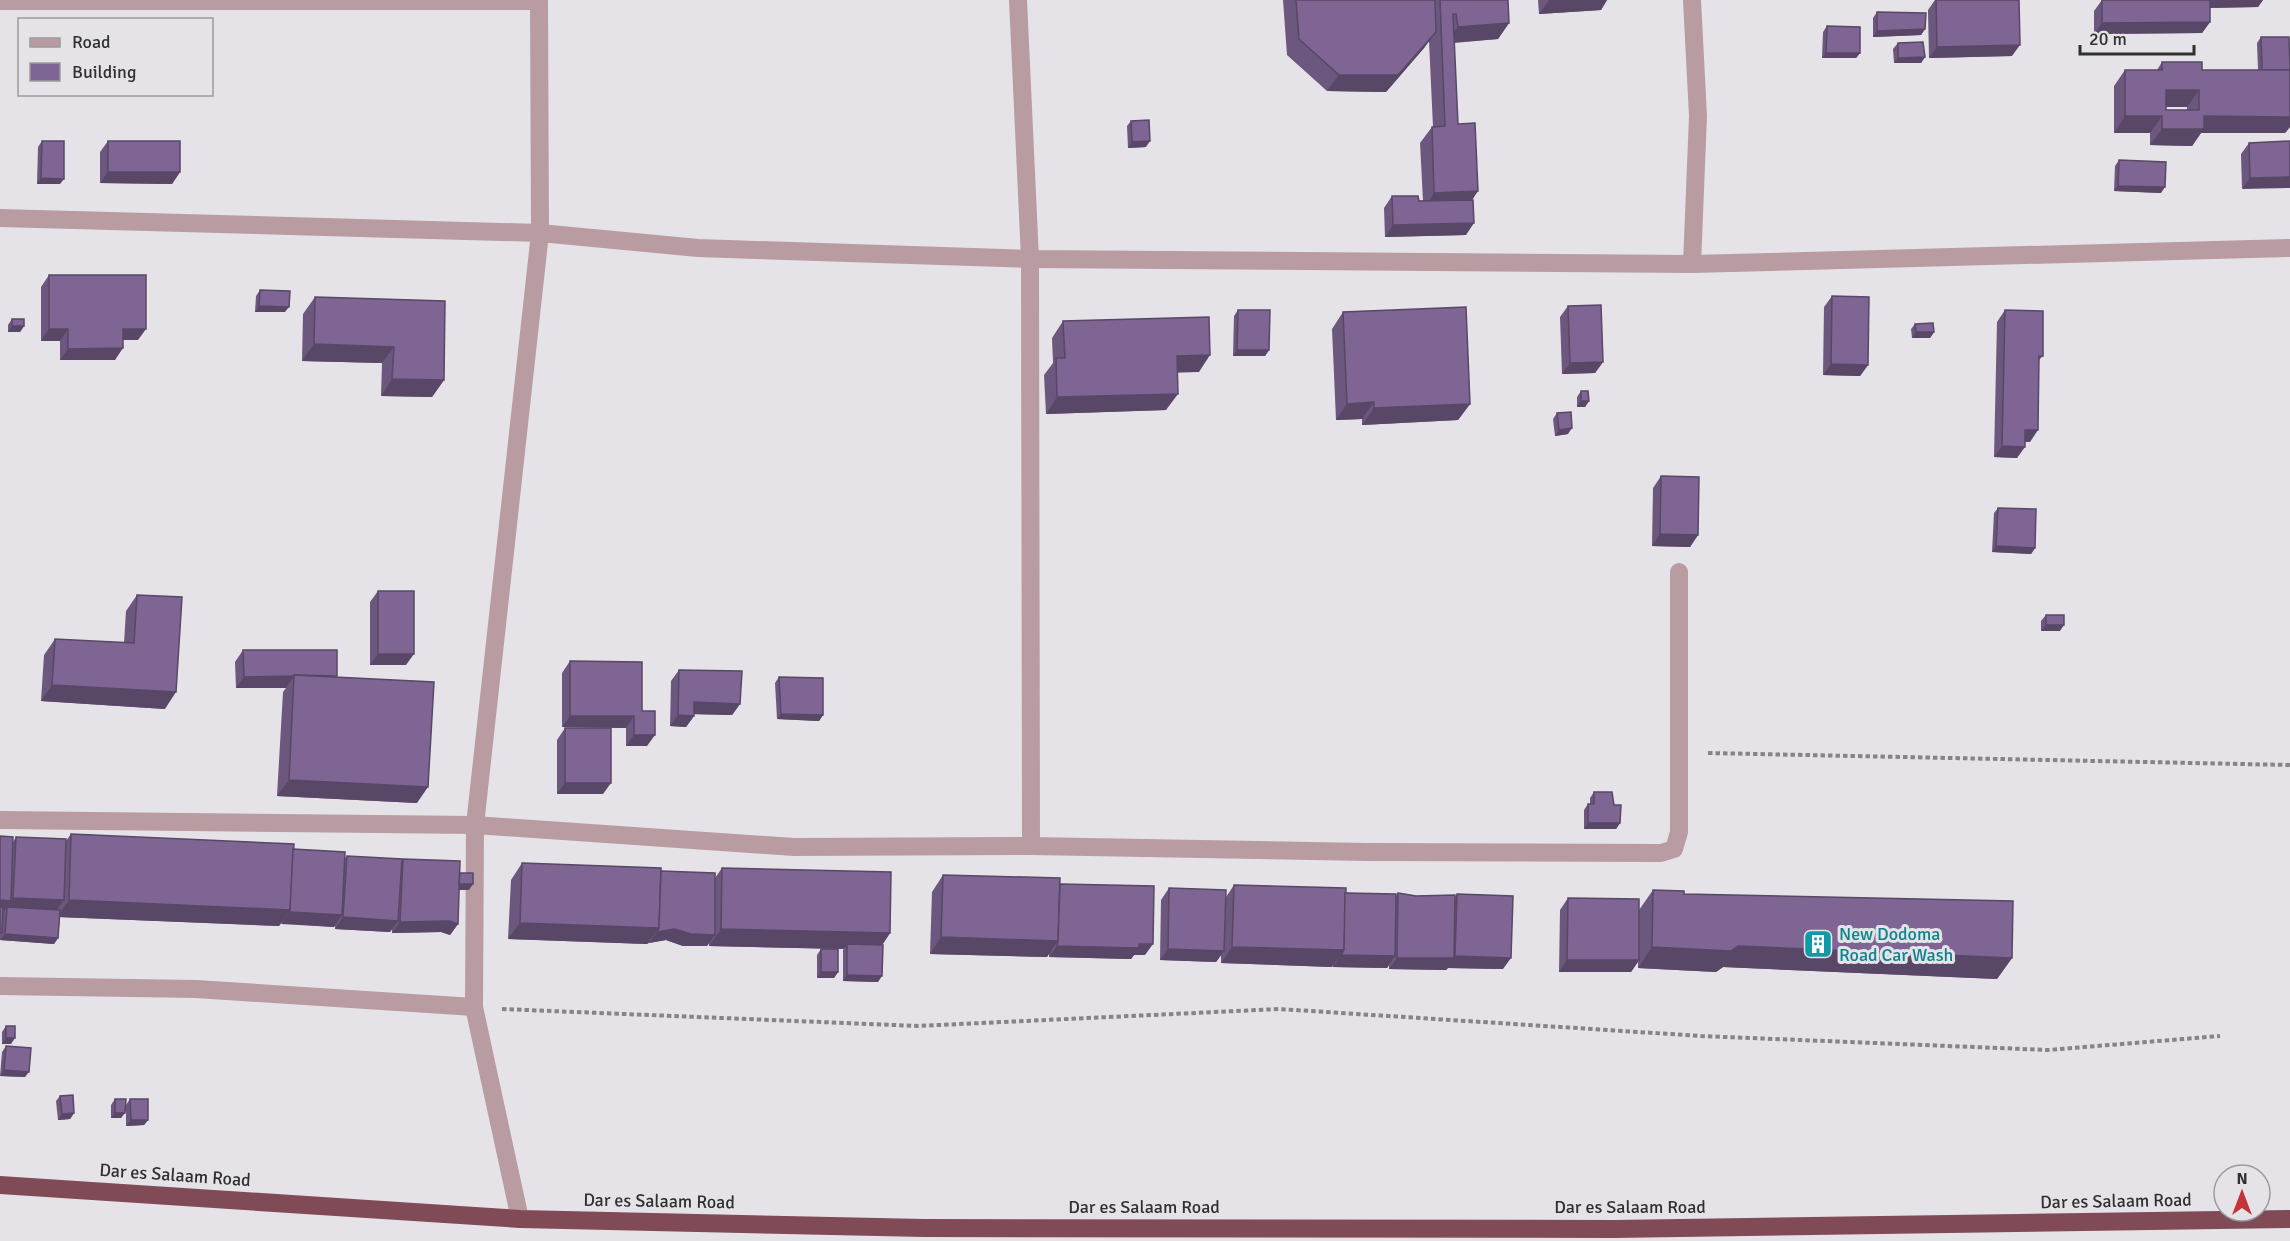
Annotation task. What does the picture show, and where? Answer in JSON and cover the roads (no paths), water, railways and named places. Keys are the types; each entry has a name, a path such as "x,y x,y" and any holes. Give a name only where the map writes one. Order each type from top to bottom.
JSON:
{"highway":[{"name":"Dar es Salaam Road","path":"0,1185 520,1219 924,1234 1614,1229 2290,1219"}],"street":[{"path":"1018,0 1030,259 1031,846"},
{"path":"1692,0 1698,116 1692,264"},
{"path":"0,2 539,1 540,233 476,825 474,1008 520,1219"},
{"path":"0,218 540,233 698,248 1030,259 1692,264 2290,248"},
{"path":"0,820 476,825 794,847 1031,846 1367,852 1661,853 1674,849 1679,832 1679,572"},
{"path":"0,986 196,989 474,1008"}],"place":[{"name":"New Dodoma Road Car Wash","path":"1818,944"}]}
